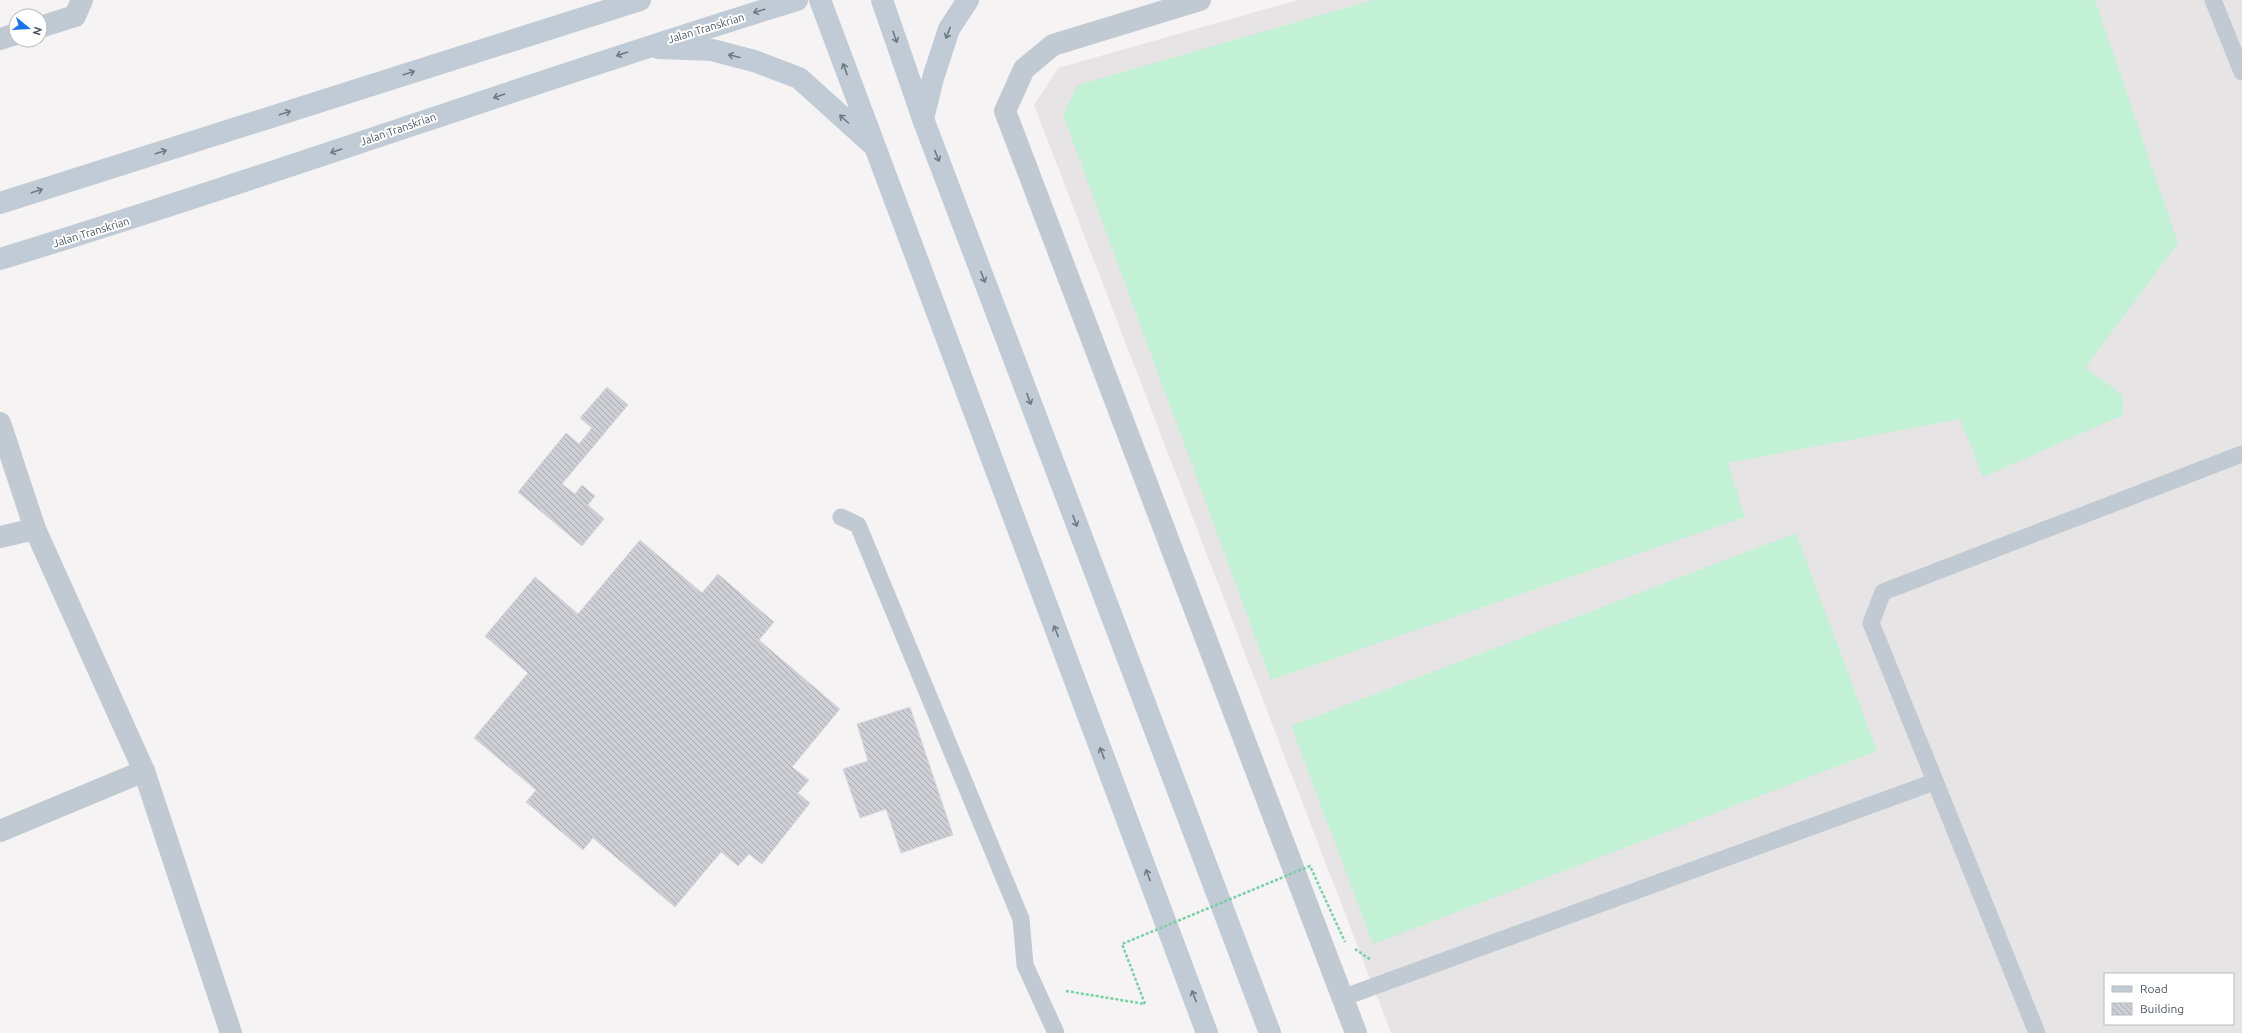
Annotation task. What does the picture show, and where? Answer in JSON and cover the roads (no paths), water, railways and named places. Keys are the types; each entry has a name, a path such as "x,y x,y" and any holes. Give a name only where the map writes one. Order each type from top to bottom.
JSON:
{"main road":[{"path":"0,203 640,0"},
{"name":"Jalan Transkrian","path":"0,260 132,219 643,47 797,0"},
{"path":"820,0 873,145 1207,1033"},
{"path":"882,0 923,119 1270,1033"},
{"path":"923,119 933,78 949,29 968,0"},
{"path":"643,47 712,50 754,61 799,78 873,145"}],"street":[{"path":"48,24 75,16 82,0"},
{"path":"1200,0 1053,45 1024,69 1005,111 1356,1033"},
{"path":"0,423 35,529 144,771 231,1033"},
{"path":"0,537 35,529"},
{"path":"0,831 144,771"}],"lane":[{"path":"2213,0 2242,72"},
{"path":"2037,1033 1934,782 1871,623 1883,592 2242,454"},
{"path":"840,517 858,525 895,612 1021,919 1024,965 1056,1033"},
{"path":"1342,998 1934,782"}]}
